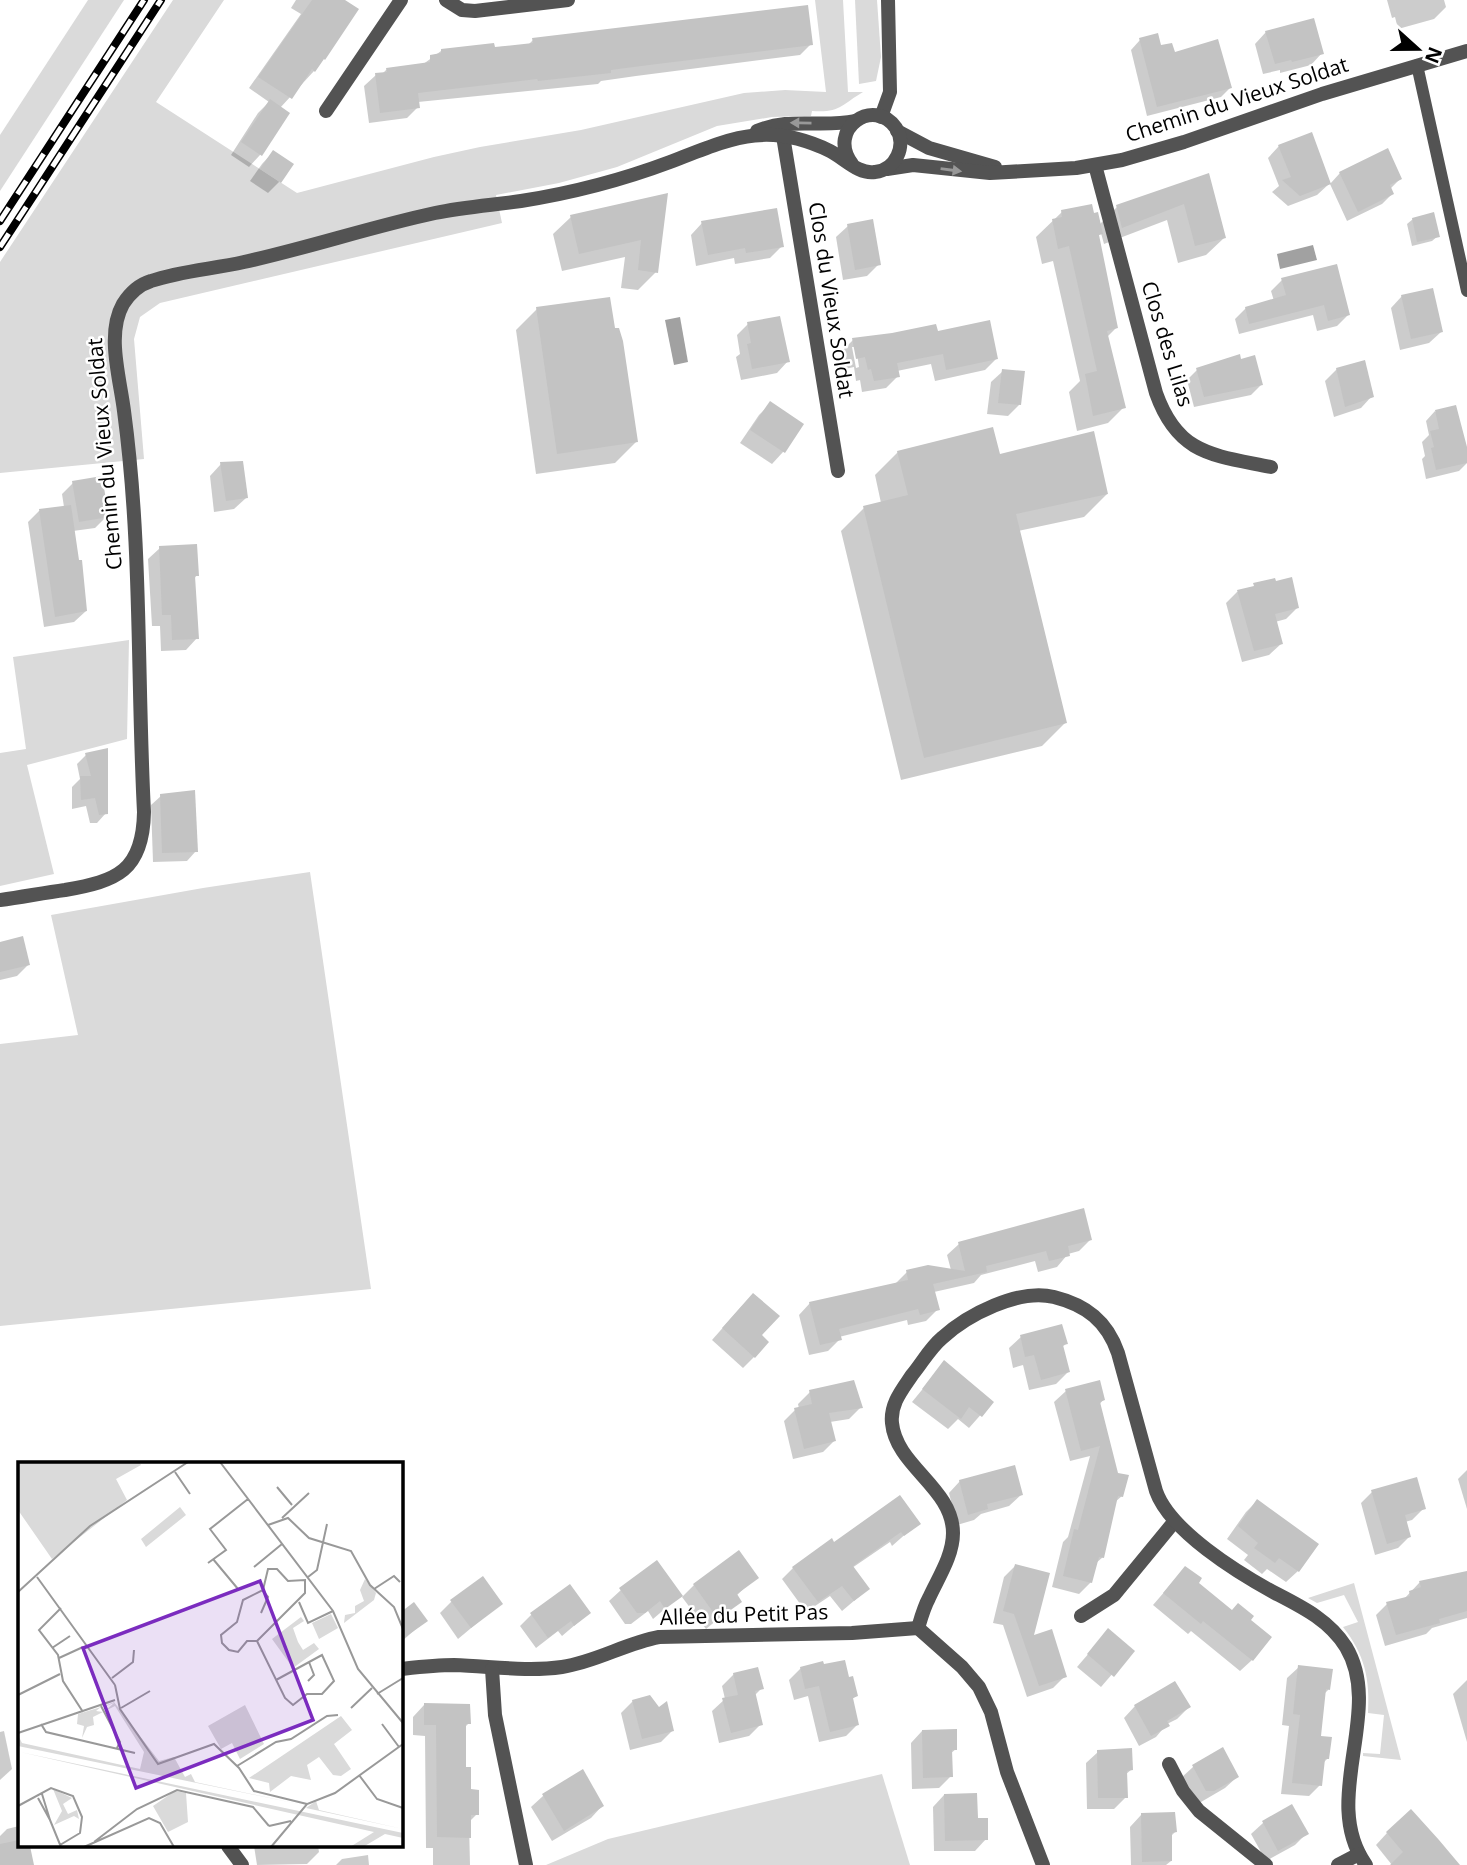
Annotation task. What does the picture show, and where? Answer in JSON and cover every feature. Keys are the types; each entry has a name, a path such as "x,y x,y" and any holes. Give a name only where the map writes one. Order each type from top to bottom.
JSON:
{"street":[{"path":"326,111 401,0"},
{"path":"446,0 462,10 475,11 568,0"},
{"path":"881,117 890,92 888,0"},
{"name":"Chemin du Vieux Soldat","path":"887,169 913,164 978,173 1095,165 1184,142 1269,111 1467,51"},
{"path":"865,116 881,117 890,122 897,131 899,152 895,162 887,169 871,173 852,164 846,155 844,139 855,121 865,116"},
{"name":"Chemin du Vieux Soldat","path":"0,900 90,885 113,878 128,866 143,834 145,812 133,487 115,338 120,310 132,292 152,281 245,262 435,213 589,187 641,173 720,142 780,124 835,124 855,121"},
{"name":"Chemin du Vieux Soldat","path":"897,131 929,148 993,167 1017,171"},
{"name":"Chemin du Vieux Soldat","path":"749,134 783,136 825,149 852,164"},
{"name":"Clos du Vieux Soldat","path":"783,136 838,471"},
{"name":"Clos des Lilas","path":"1095,165 1156,393 1166,418 1174,430 1197,448 1271,467"},
{"path":"1043,1865 1010,1780 991,1712 979,1688 962,1667 918,1628 949,1552 953,1532 942,1500 900,1445 892,1424 892,1413 899,1394 940,1340 964,1322 1002,1303 1026,1296 1050,1296 1076,1304 1096,1315 1103,1323 1118,1353 1159,1501 1174,1521 1240,1572 1315,1615 1332,1630 1346,1648 1358,1682 1358,1708 1349,1783 1349,1814 1350,1827 1362,1860 1338,1865"},
{"path":"1081,1616 1114,1595 1174,1521"},
{"name":"Allée du Petit Pas","path":"402,1670 437,1665 537,1669 575,1665 659,1637 852,1633 918,1628"},
{"path":"492,1669 495,1715 526,1865"},
{"path":"1169,1764 1183,1791 1199,1811 1266,1865"},
{"path":"229,1848 242,1865"}],"lane":[{"path":"1416,65 1467,291"}],"shaded area":[{"path":"88,0 124,0 0,191 0,135"},
{"path":"173,0 224,0 156,102 297,193 434,157 581,130 744,93 785,90 826,92 815,0 843,0 848,92 863,92 835,109 812,111 811,116 772,117 717,126 617,167 559,183 496,195 502,223 160,303 140,317 134,339 144,459 0,473 0,262"},
{"path":"855,0 877,0 881,57 876,81 859,84"},
{"path":"1313,245 1317,260 1280,269 1277,254"},
{"path":"680,317 688,362 674,365 665,320"},
{"path":"129,640 127,739 27,765 54,874 0,886 0,753 26,749 13,657"},
{"path":"310,872 371,1289 0,1326 0,1044 78,1035 51,915"},
{"path":"1354,1583 1401,1760 1363,1756 1363,1753 1380,1754 1384,1715 1368,1713 1367,1678 1356,1647 1343,1627 1358,1622 1344,1595 1317,1603 1308,1598"},
{"path":"882,1774 910,1865 546,1865 608,1839"}],"building":[{"path":"312,0 345,0 359,9 325,60 315,72 312,69 292,99 258,77"},
{"path":"808,5 813,45 611,70 611,73 418,93 420,108 380,113 375,73 387,72 386,68 430,62 430,55 441,53 441,49 494,43 495,47 533,43 532,38"},
{"path":"1314,18 1324,54 1275,64 1265,31"},
{"path":"1158,33 1161,45 1172,43 1175,52 1218,39 1232,88 1157,107 1139,38"},
{"path":"270,99 290,113 262,156 241,142"},
{"path":"1312,132 1331,184 1300,196 1282,180 1291,177 1278,145"},
{"path":"1388,148 1402,179 1390,185 1394,194 1358,212 1339,172"},
{"path":"273,150 294,164 281,183 260,169"},
{"path":"1209,173 1226,238 1195,246 1184,204 1122,228 1116,205"},
{"path":"668,193 658,273 638,270 641,240 579,254 570,215"},
{"path":"1092,204 1094,213 1098,212 1103,234 1099,235 1118,328 1107,331 1126,408 1093,416 1085,374 1097,371 1069,246 1058,249 1052,219 1062,217 1061,210"},
{"path":"777,208 784,247 746,253 745,248 708,255 701,221"},
{"path":"1434,212 1440,237 1417,242 1412,218"},
{"path":"873,219 881,265 855,270 847,224"},
{"path":"1337,264 1350,315 1328,321 1324,305 1249,324 1245,307 1286,295 1281,278"},
{"path":"1433,288 1443,332 1411,339 1401,295"},
{"path":"610,297 615,328 619,328 623,341 638,442 557,454 536,307"},
{"path":"780,316 790,362 752,369 747,344 751,343 747,322"},
{"path":"990,320 998,359 946,370 943,354 897,363 900,377 874,381 865,357 856,359 852,338 936,324 938,331"},
{"path":"1240,354 1241,359 1255,355 1263,385 1204,397 1196,368"},
{"path":"1365,360 1374,397 1345,407 1336,368"},
{"path":"1002,369 1025,371 1021,405 998,403"},
{"path":"770,401 804,424 785,453 750,430"},
{"path":"1456,405 1467,447 1467,463 1436,470 1430,431 1439,429 1435,410"},
{"path":"993,427 1000,454 1094,431 1108,494 1016,514 1067,723 924,758 863,506 908,495 897,451"},
{"path":"243,461 248,498 226,501 220,462"},
{"path":"102,476 109,517 79,522 72,481"},
{"path":"71,505 79,560 82,560 87,611 55,617 39,509"},
{"path":"197,544 199,576 195,576 199,639 172,640 171,615 162,615 159,546"},
{"path":"1292,577 1299,608 1275,614 1283,644 1254,651 1237,590 1254,586 1253,583"},
{"path":"108,748 108,814 99,815 95,798 81,800 80,776 91,776 85,753"},
{"path":"195,790 198,852 162,853 160,794"},
{"path":"23,936 30,965 0,972 0,942"},
{"path":"1084,1208 1092,1240 1068,1246 1070,1256 1049,1261 1046,1251 986,1266 987,1272 933,1284 940,1310 920,1315 918,1309 839,1329 842,1340 820,1345 809,1302 908,1280 906,1270 928,1265 965,1271 958,1242"},
{"path":"753,1293 780,1316 762,1335 769,1342 755,1358 722,1328"},
{"path":"1062,1324 1068,1344 1063,1345 1070,1372 1041,1380 1034,1355 1025,1357 1020,1335"},
{"path":"944,1360 994,1402 982,1417 969,1407 961,1419 922,1389"},
{"path":"854,1380 863,1408 829,1413 836,1441 804,1449 794,1408 812,1404 809,1390"},
{"path":"1100,1380 1105,1400 1100,1402 1118,1473 1129,1475 1123,1497 1118,1496 1104,1558 1099,1557 1092,1583 1063,1576 1074,1529 1078,1530 1100,1446 1081,1451 1065,1389"},
{"path":"1015,1465 1023,1495 987,1504 988,1509 968,1515 959,1480"},
{"path":"1417,1477 1426,1509 1405,1515 1411,1537 1387,1544 1371,1490"},
{"path":"900,1495 921,1524 904,1536 901,1532 853,1566 870,1589 854,1601 842,1586 818,1602 792,1567 832,1538 834,1542"},
{"path":"1257,1499 1319,1544 1299,1572 1279,1558 1275,1563 1254,1548 1258,1543 1238,1526"},
{"path":"739,1550 759,1578 737,1594 742,1602 718,1619 693,1584"},
{"path":"657,1560 683,1596 665,1609 660,1601 645,1613 637,1613 619,1588"},
{"path":"1015,1564 1050,1573 1034,1635 1052,1629 1067,1677 1039,1686 1014,1614 1003,1611"},
{"path":"1185,1566 1202,1578 1199,1583 1232,1610 1238,1603 1254,1616 1251,1620 1272,1637 1253,1661 1163,1593"},
{"path":"1467,1571 1467,1611 1439,1619 1440,1623 1396,1635 1386,1602 1410,1596 1409,1591 1421,1587 1419,1581"},
{"path":"483,1576 503,1604 471,1628 450,1600"},
{"path":"570,1584 591,1613 574,1626 571,1621 548,1638 530,1613"},
{"path":"414,1602 428,1621 402,1639 402,1611"},
{"path":"1108,1628 1135,1651 1114,1677 1087,1654"},
{"path":"845,1660 858,1696 853,1698 859,1725 830,1732 819,1686 805,1689 800,1667 823,1661 824,1664"},
{"path":"1298,1665 1333,1669 1330,1690 1326,1689 1321,1736 1332,1737 1329,1759 1325,1759 1322,1786 1292,1783 1300,1715 1293,1714"},
{"path":"758,1667 764,1689 755,1691 763,1725 731,1733 722,1698 738,1695 733,1673"},
{"path":"1175,1681 1191,1707 1167,1721 1170,1726 1151,1736 1134,1705"},
{"path":"650,1695 659,1707 667,1701 674,1731 642,1739 632,1700"},
{"path":"424,1703 470,1704 471,1724 466,1724 466,1767 471,1767 471,1789 479,1790 479,1815 471,1815 471,1838 437,1837 436,1725 424,1725"},
{"path":"957,1729 957,1750 952,1750 953,1777 923,1778 922,1730"},
{"path":"1223,1747 1239,1777 1214,1791 1206,1791 1192,1765"},
{"path":"1132,1748 1133,1770 1127,1771 1128,1798 1098,1798 1097,1750"},
{"path":"583,1769 604,1806 564,1831 542,1794"},
{"path":"977,1793 978,1818 988,1818 988,1840 945,1841 944,1794"},
{"path":"1292,1804 1309,1834 1278,1851 1262,1821"},
{"path":"1411,1809 1460,1865 1390,1865 1403,1852 1386,1832"},
{"path":"1175,1812 1177,1832 1172,1833 1172,1861 1142,1862 1141,1813"},
{"path":"18,1840 18,1848 30,1848 34,1865 0,1865 0,1844"}],"railway":[{"path":"0,221 144,0"},
{"path":"0,247 161,0"}]}
